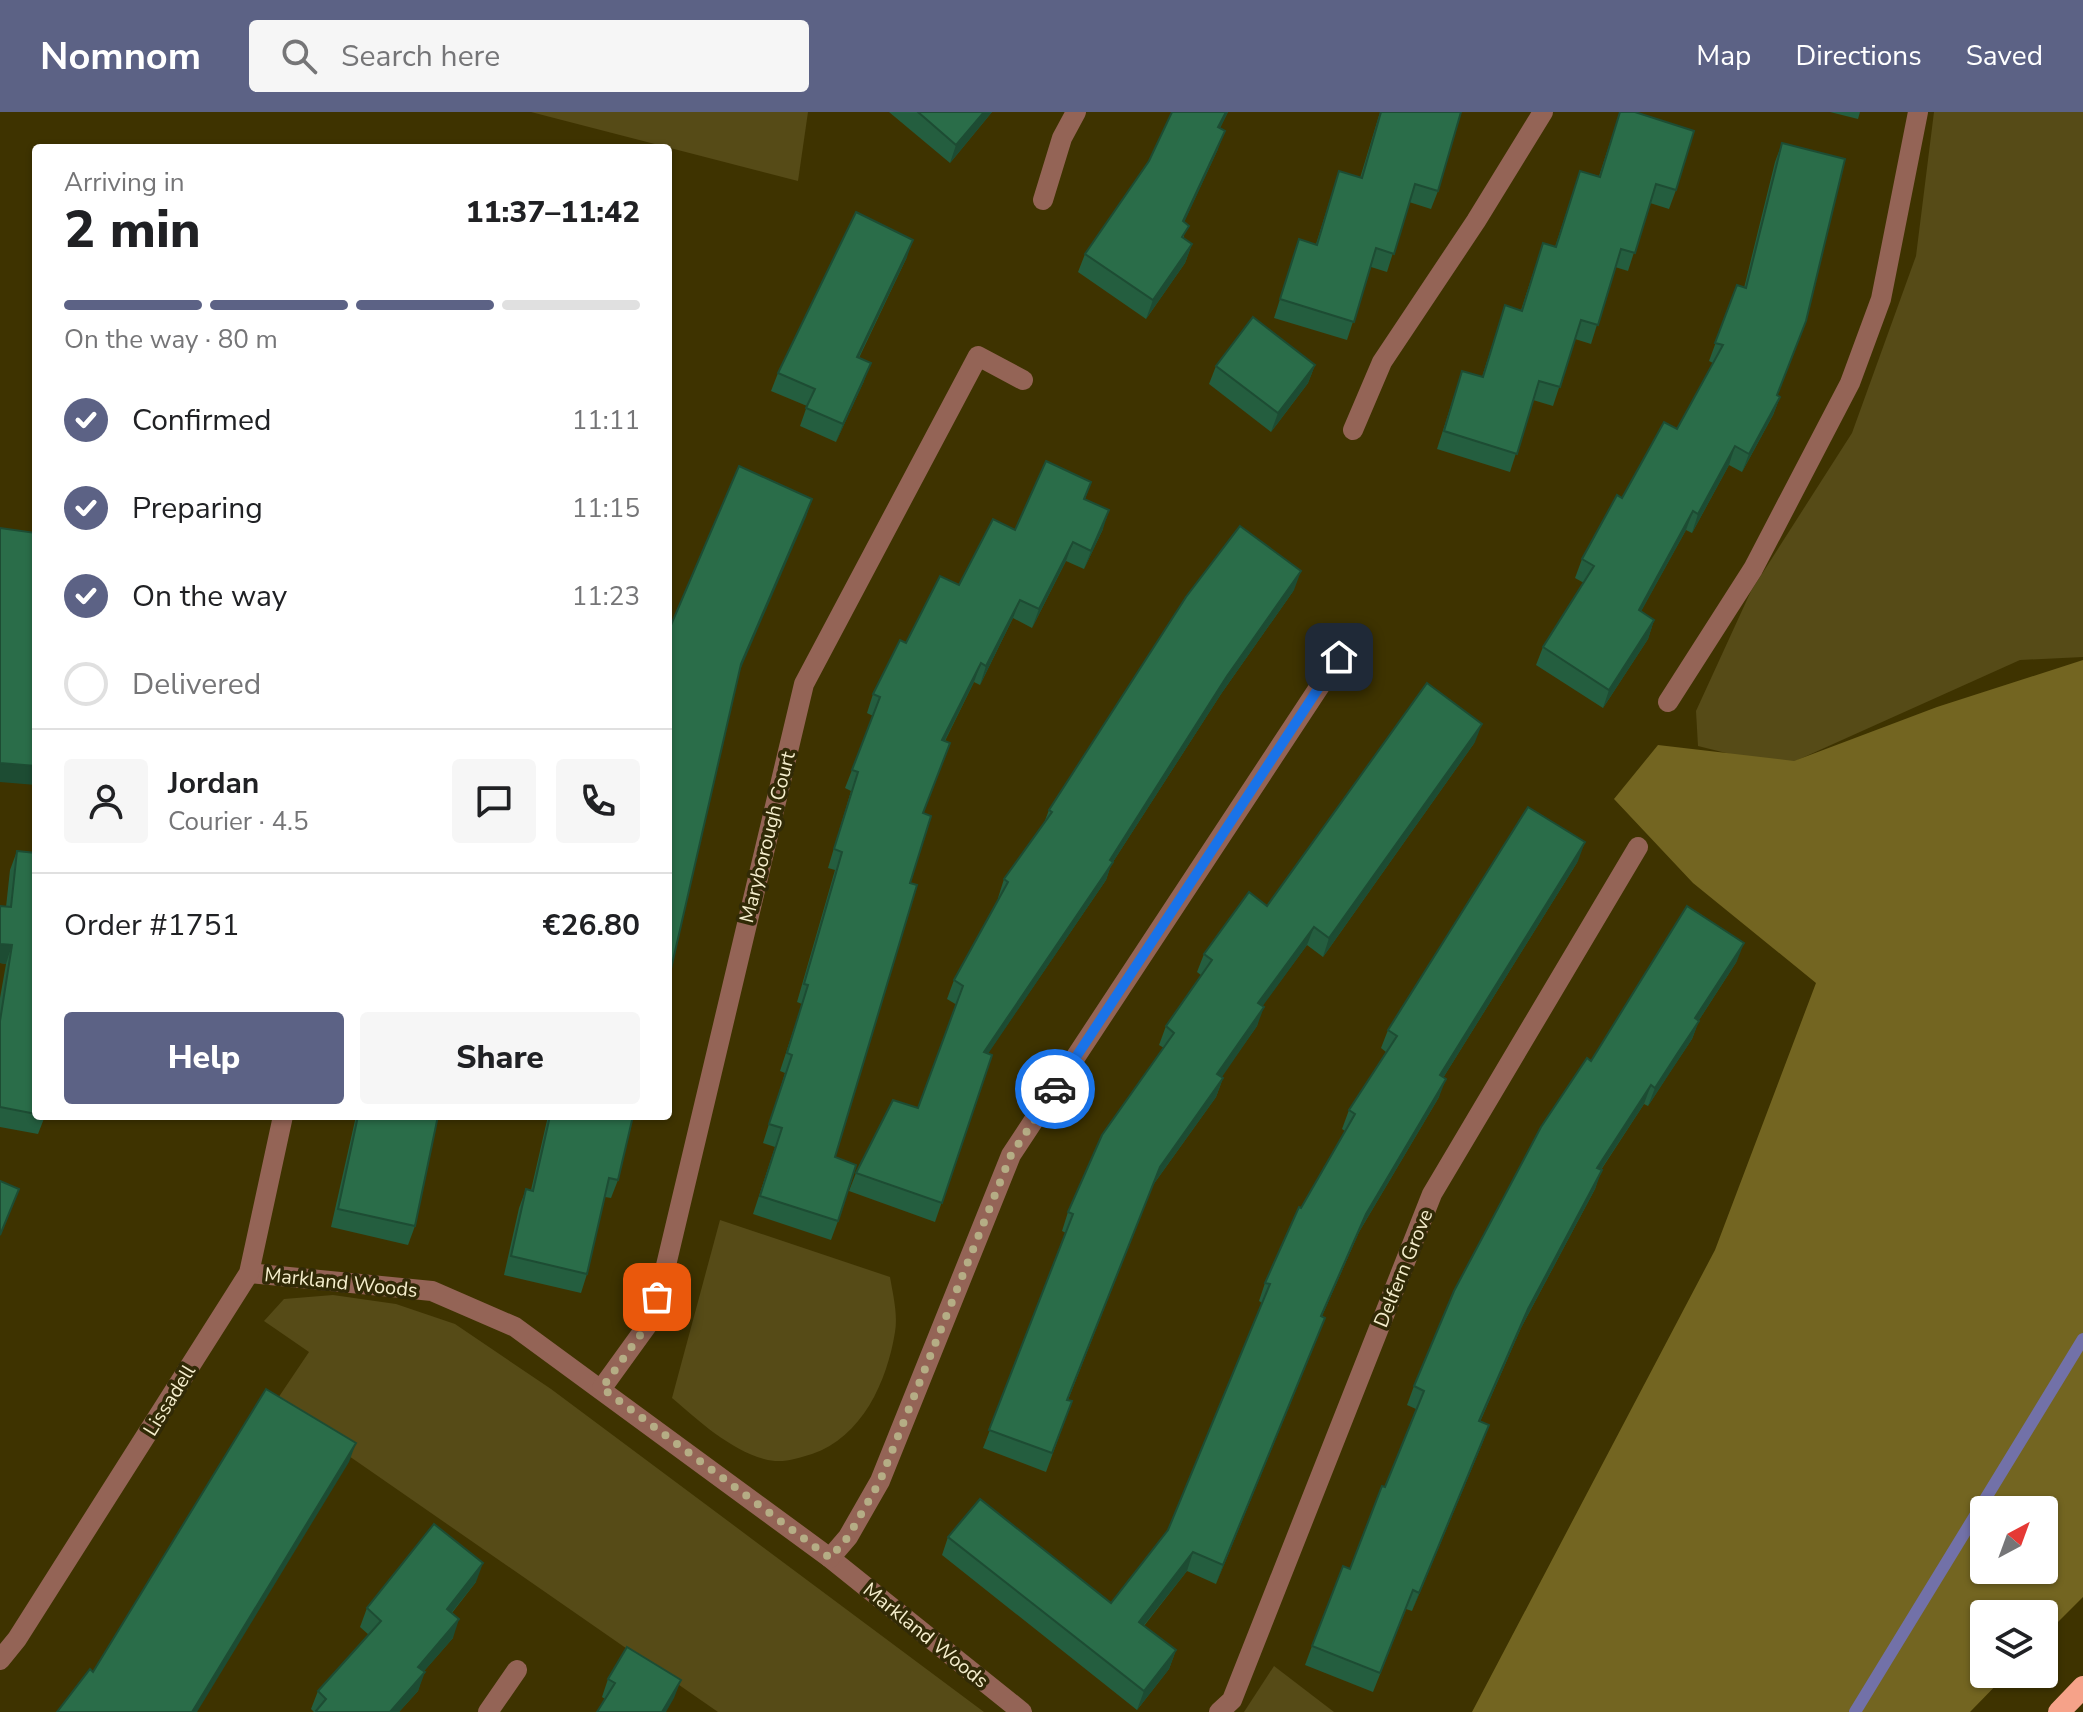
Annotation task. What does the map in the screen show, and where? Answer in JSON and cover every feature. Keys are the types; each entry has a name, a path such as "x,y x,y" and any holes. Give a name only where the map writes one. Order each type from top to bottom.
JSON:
{"highway":[{"path":"2059,1712 2083,1687"}],"street":[{"path":"1043,200 1062,138 1076,112"},
{"path":"1353,430 1382,362 1476,221 1543,112"},
{"path":"1668,702 1753,569 1850,383 1881,299 1918,112"},
{"name":"Maryborough Court","path":"602,1388 654,1316 804,684 978,356 1023,380"},
{"path":"830,1558 848,1537 880,1481 1011,1155 1339,657"},
{"name":"Delfern Grove","path":"1219,1712 1232,1700 1432,1194 1638,847"},
{"name":"Lissadell","path":"0,1660 17,1639 249,1273 282,1120"},
{"name":"Markland Woods","path":"249,1273 432,1291 515,1327 830,1558 1022,1712"},
{"path":"488,1712 517,1670"}],"shaded area":[{"path":"531,112 808,112 798,181 672,148 672,144 655,144"},
{"path":"1934,112 2083,112 2083,657 2020,660 1782,767 1698,746 1696,711 1751,591 1852,433 1916,256"},
{"path":"2083,660 2083,1597 2058,1622 2058,1600 1970,1600 1970,1688 1993,1688 1970,1712 1472,1712 1715,1250 1816,983 1693,883 1614,799 1658,745 1794,761 1937,707"},
{"path":"720,1220 890,1277 896,1325 886,1370 858,1421 830,1446 812,1454 776,1461 751,1454 715,1433 672,1398"},
{"path":"333,1295 396,1304 455,1324 551,1389 984,1712 718,1712 274,1404 309,1352 264,1321 284,1299"},
{"path":"1274,1666 1334,1712 1244,1712"}],"building":[{"path":"918,112 984,112 956,145"},
{"path":"1172,112 1226,112 1218,127 1225,131 1183,221 1189,226 1182,237 1192,244 1153,300 1085,254 1149,161"},
{"path":"1381,112 1461,112 1438,191 1415,184 1394,254 1376,248 1354,322 1280,299 1299,239 1317,245 1339,171 1362,178"},
{"path":"1620,112 1635,112 1694,131 1676,190 1656,184 1635,253 1621,249 1598,325 1581,320 1560,387 1539,381 1517,454 1444,431 1462,371 1483,377 1505,305 1522,311 1543,243 1556,247 1580,171 1600,177"},
{"path":"1782,143 1845,159 1806,321 1777,395 1780,397 1749,454 1735,446 1698,514 1693,511 1639,610 1654,620 1609,690 1543,647 1594,566 1582,559 1617,495 1622,498 1664,422 1677,429 1723,345 1715,343 1737,285 1746,288"},
{"path":"856,212 913,240 857,357 871,363 843,424 806,408 815,389 778,373"},
{"path":"1253,317 1315,365 1278,413 1216,366"},
{"path":"1046,461 1091,482 1084,499 1109,510 1091,551 1073,542 1039,609 1020,600 986,666 981,663 942,740 950,743 923,813 931,816 910,883 917,885 835,1157 856,1165 838,1221 760,1196 782,1128 769,1124 792,1055 787,1053 842,852 834,849 858,772 852,770 880,697 873,694 900,640 906,643 940,576 959,585 993,519 1015,530"},
{"path":"739,466 812,499 741,664 672,965 672,623"},
{"path":"1240,526 1301,571 1227,676 1110,860 1113,862 984,1052 992,1055 942,1203 856,1173 893,1100 918,1108 963,986 954,980 1008,882 1004,879 1052,812 1049,810 1186,597"},
{"path":"0,528 32,532 32,766 0,763"},
{"path":"1427,683 1482,724 1329,938 1314,927 1258,1003 1264,1007 1217,1074 1223,1078 1160,1167 1067,1400 1072,1401 1052,1453 989,1430 1073,1214 1068,1212 1102,1135 1174,1033 1166,1026 1212,960 1204,954 1249,892 1267,906"},
{"path":"1528,807 1585,842 1440,1075 1446,1079 1366,1214 1321,1316 1325,1318 1223,1565 1193,1552 1139,1622 1176,1650 1144,1691 948,1537 980,1499 1111,1603 1168,1530 1270,1284 1265,1283 1299,1207 1355,1114 1349,1110 1397,1036 1388,1030"},
{"path":"17,851 32,853 32,1113 0,1107 0,1021 12,945 0,944 0,906 11,907"},
{"path":"1687,906 1744,943 1695,1018 1699,1021 1655,1088 1651,1085 1597,1168 1602,1170 1528,1309 1479,1421 1489,1425 1419,1593 1413,1590 1380,1673 1312,1646 1343,1566 1350,1569 1424,1391 1414,1386 1454,1291 1541,1127 1587,1058 1591,1061"},
{"path":"357,1120 437,1120 415,1226 338,1209"},
{"path":"549,1120 632,1120 618,1180 609,1178 587,1274 511,1256 526,1189 533,1191"},
{"path":"0,1181 19,1189 0,1235"},
{"path":"266,1389 356,1443 192,1712 57,1712 90,1669 93,1672"},
{"path":"434,1524 483,1563 447,1609 459,1619 418,1667 425,1672 390,1712 317,1712 326,1699 318,1691 381,1621 367,1608"},
{"path":"627,1647 681,1680 662,1712 597,1712 615,1683 608,1679"}],"waterway":[{"path":"1855,1712 2083,1339"}],"way so far":[{"path":"657,1297 654,1316 602,1388 830,1558 848,1537 880,1481 1011,1155 1055,1089"}],"route":[{"path":"1055,1089 1339,657"}]}
